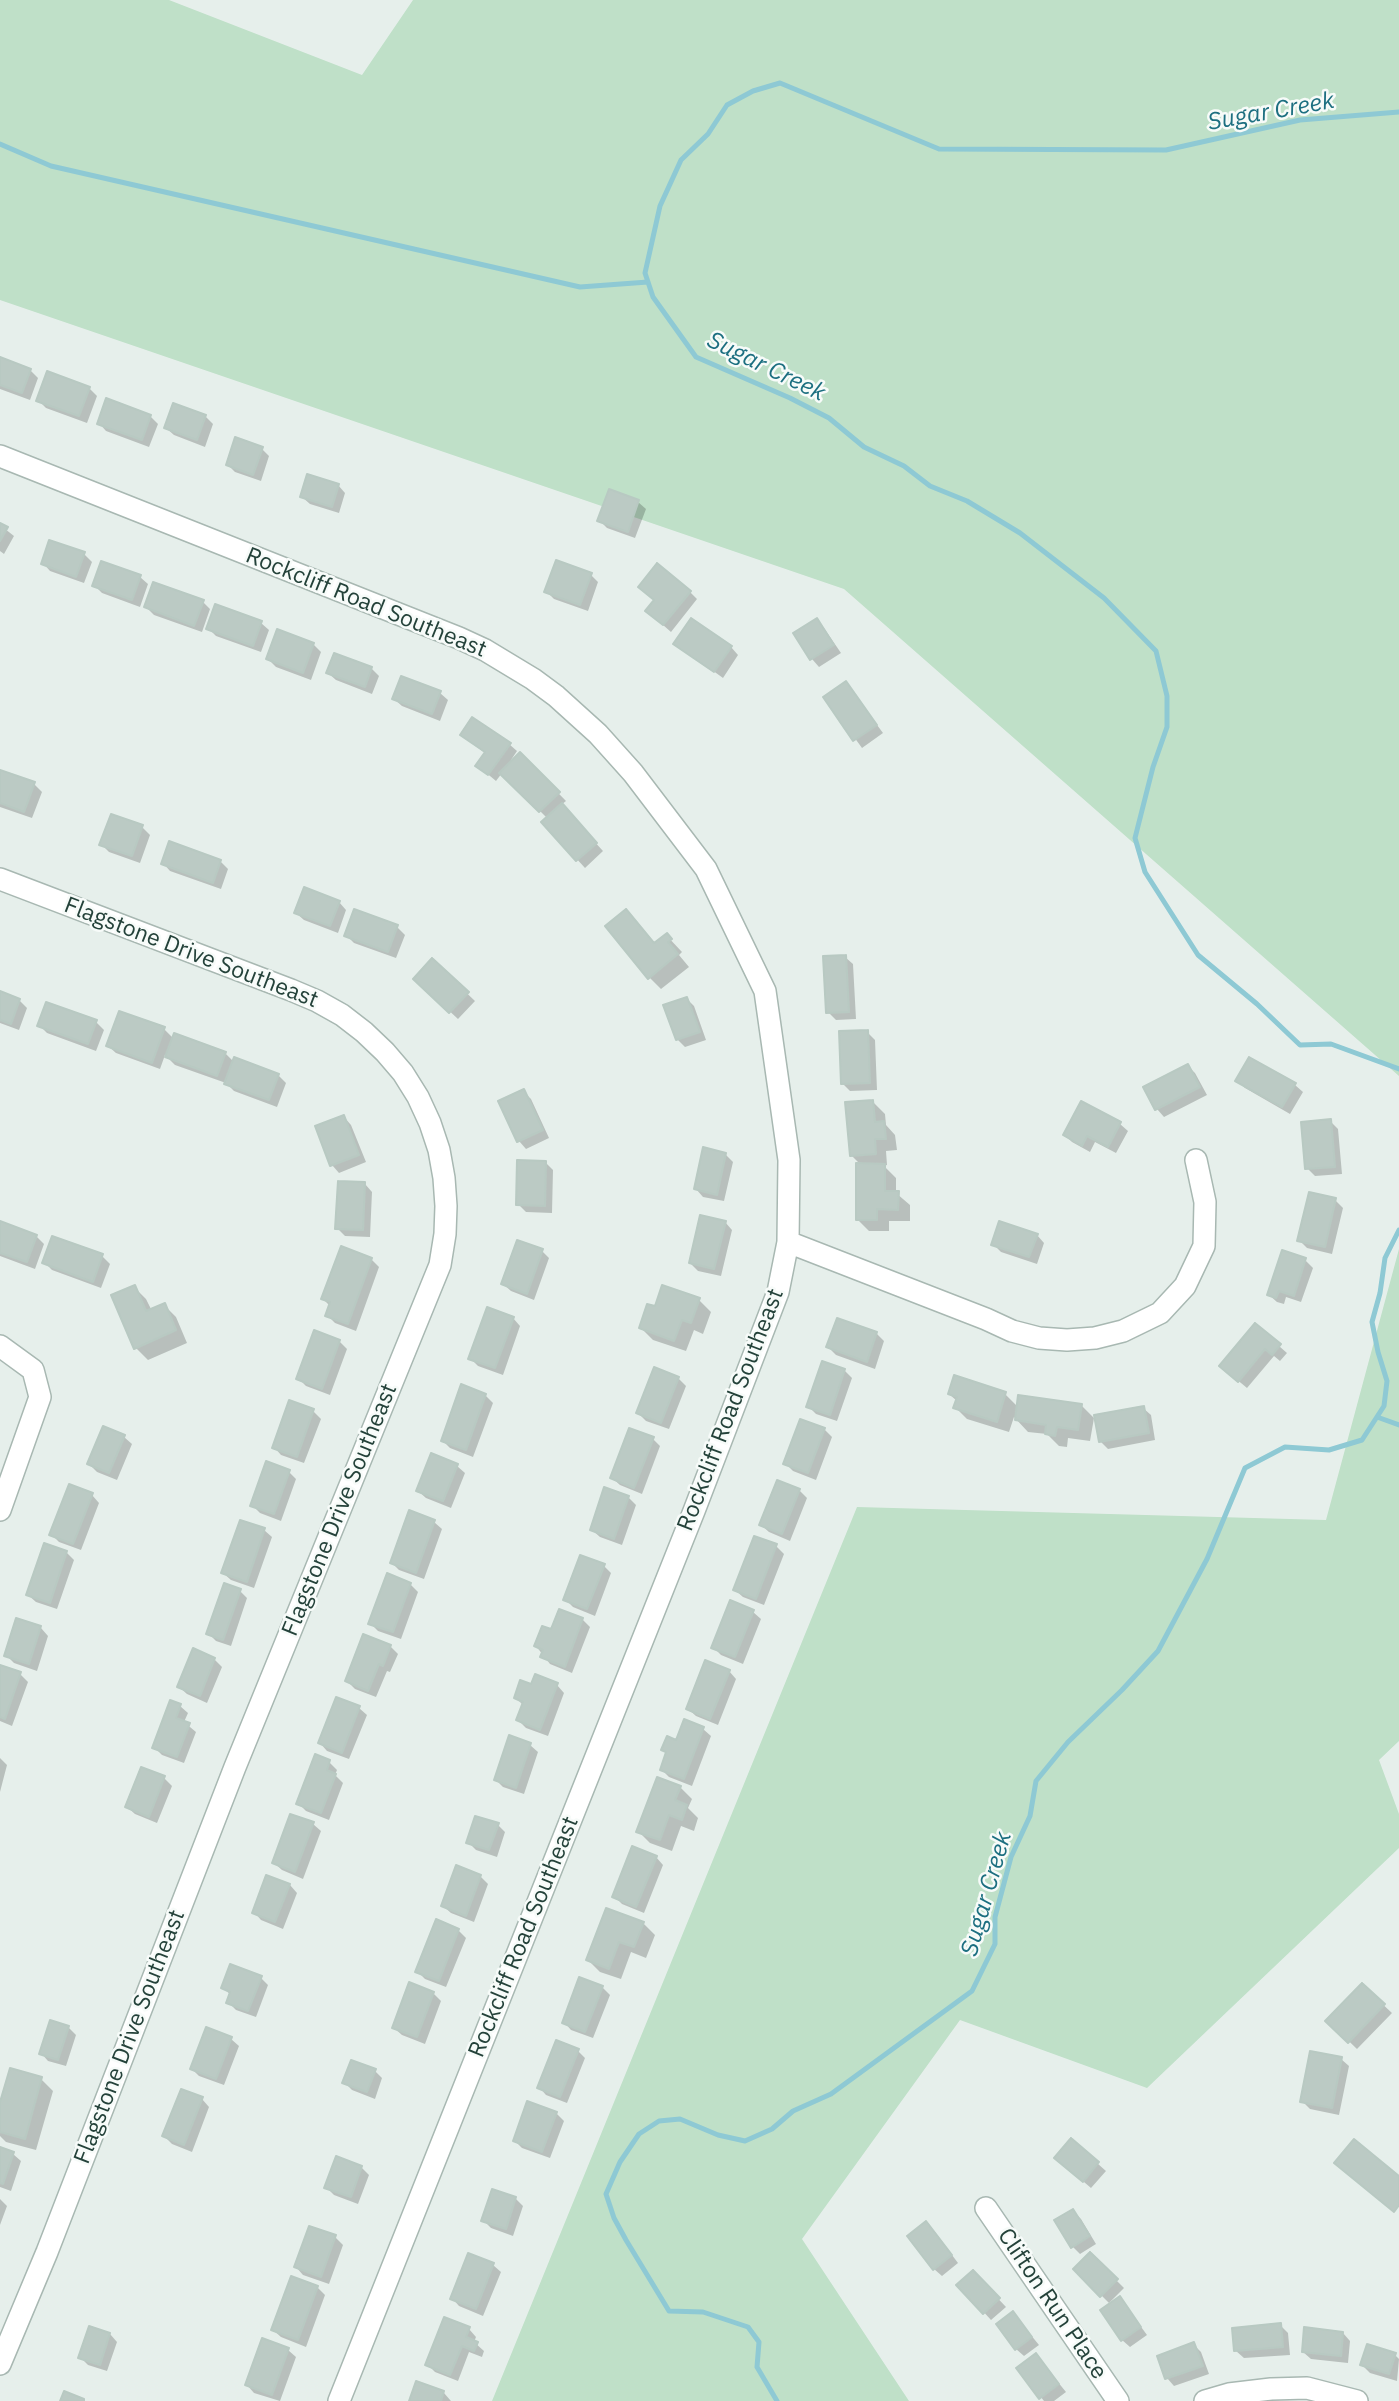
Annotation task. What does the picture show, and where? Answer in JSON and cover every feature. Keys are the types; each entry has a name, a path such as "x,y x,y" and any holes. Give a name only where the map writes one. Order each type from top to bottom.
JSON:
{"street":[{"name":"Rockcliff Road Southeast","path":"0,456 459,638 485,650 533,679 598,734 633,773 706,869 765,991 789,1160 788,1242 778,1292 753,1362 339,2401"},
{"name":"Flagstone Drive Southeast","path":"0,879 317,1000 349,1020 385,1052 418,1097 439,1150 446,1206 440,1265 235,1768 47,2252 0,2364"},
{"path":"788,1242 1012,1331 1039,1338 1096,1338 1123,1331 1160,1313 1185,1286 1203,1247 1205,1202 1196,1160"},
{"path":"0,1346 33,1370 40,1397 0,1510"},
{"name":"Clifton Run Place","path":"986,2208 1118,2401"},
{"path":"1205,2401 1229,2394 1307,2388 1357,2401"}],"green space":[{"path":"0,0 169,0 362,75 413,0 1399,0 1399,1076 844,589 0,300"},
{"path":"1399,1249 1399,1741 1379,1760 1399,1814 1399,1848 1147,2088 960,2020 802,2239 909,2401 492,2401 857,1507 1326,1520"}],"building":[{"path":"0,357 31,369 22,393 0,385"},
{"path":"47,371 90,387 79,416 36,401"},
{"path":"106,398 151,415 142,440 97,424"},
{"path":"173,403 206,415 197,440 164,428"},
{"path":"235,437 263,447 253,475 226,465"},
{"path":"307,474 339,484 332,507 300,497"},
{"path":"609,489 639,500 628,532 597,521"},
{"path":"0,523 8,527 0,541"},
{"path":"49,540 85,552 76,577 41,564"},
{"path":"556,560 592,573 580,605 544,592"},
{"path":"101,561 141,575 132,600 92,586"},
{"path":"657,563 691,591 663,625 645,611 654,600 638,587"},
{"path":"153,582 204,600 194,626 144,607"},
{"path":"215,604 262,621 253,646 206,629"},
{"path":"691,618 732,646 714,672 673,644"},
{"path":"817,618 834,645 810,660 793,633"},
{"path":"277,629 314,643 303,673 266,659"},
{"path":"334,653 372,667 365,687 326,673"},
{"path":"401,676 441,691 432,714 392,699"},
{"path":"846,681 877,725 853,741 823,697"},
{"path":"472,717 511,743 488,775 475,766 485,752 460,735"},
{"path":"520,752 560,792 539,812 499,773"},
{"path":"0,770 35,782 24,812 0,803"},
{"path":"562,803 597,843 576,861 541,822"},
{"path":"111,814 143,825 132,856 99,845"},
{"path":"169,841 221,860 213,883 161,864"},
{"path":"304,887 340,901 330,926 294,913"},
{"path":"354,909 398,925 388,952 344,936"},
{"path":"626,909 654,943 667,933 672,939 668,942 678,954 648,979 605,926"},
{"path":"846,955 849,1012 826,1013 823,956"},
{"path":"432,958 469,992 449,1013 413,979"},
{"path":"0,991 20,999 11,1024 0,1020"},
{"path":"687,997 700,1032 676,1040 663,1005"},
{"path":"46,1002 97,1020 88,1044 37,1026"},
{"path":"119,1011 165,1027 152,1063 106,1046"},
{"path":"868,1030 870,1083 841,1084 839,1031"},
{"path":"174,1033 226,1052 217,1076 165,1057"},
{"path":"234,1057 279,1074 269,1100 224,1084"},
{"path":"1249,1057 1296,1083 1282,1107 1235,1081"},
{"path":"1188,1064 1200,1087 1155,1110 1143,1087"},
{"path":"524,1089 543,1130 517,1142 498,1101"},
{"path":"873,1100 875,1122 884,1121 886,1139 875,1139 876,1154 850,1156 845,1102"},
{"path":"1081,1101 1121,1122 1108,1147 1087,1136 1082,1146 1063,1135"},
{"path":"344,1115 359,1155 330,1166 315,1126"},
{"path":"1331,1119 1335,1167 1305,1169 1301,1122"},
{"path":"703,1147 726,1153 717,1195 694,1189"},
{"path":"517,1160 546,1161 545,1206 516,1205"},
{"path":"856,1163 885,1164 885,1191 899,1191 898,1210 877,1209 877,1220 856,1220"},
{"path":"338,1181 365,1182 363,1230 335,1229"},
{"path":"1309,1192 1336,1198 1325,1247 1297,1241"},
{"path":"700,1215 726,1221 714,1269 689,1263"},
{"path":"0,1221 37,1235 27,1262 0,1253"},
{"path":"999,1221 1038,1234 1029,1257 991,1245"},
{"path":"52,1236 103,1254 93,1282 42,1263"},
{"path":"517,1240 543,1249 527,1294 501,1284"},
{"path":"341,1246 372,1258 348,1324 325,1316 330,1302 321,1299"},
{"path":"1282,1250 1306,1258 1294,1296 1279,1291 1276,1298 1267,1295"},
{"path":"135,1285 146,1311 165,1303 176,1330 134,1349 111,1295"},
{"path":"662,1285 700,1298 691,1323 682,1320 674,1341 639,1328 647,1304 655,1306"},
{"path":"487,1307 514,1317 495,1368 468,1359"},
{"path":"837,1318 877,1332 867,1362 826,1347"},
{"path":"1255,1323 1281,1344 1272,1355 1265,1349 1238,1382 1219,1366"},
{"path":"314,1330 340,1340 322,1389 296,1379"},
{"path":"822,1361 845,1369 830,1415 806,1407"},
{"path":"654,1367 679,1377 661,1423 636,1413"},
{"path":"954,1375 1006,1392 997,1422 953,1408 957,1397 948,1394"},
{"path":"461,1384 486,1394 466,1450 441,1441"},
{"path":"1018,1395 1082,1404 1078,1430 1057,1427 1055,1436 1045,1434 1046,1425 1015,1420"},
{"path":"289,1400 314,1409 297,1457 272,1448"},
{"path":"1144,1406 1149,1433 1099,1442 1094,1415"},
{"path":"800,1419 825,1428 808,1473 783,1464"},
{"path":"103,1426 125,1435 109,1473 87,1464"},
{"path":"629,1428 654,1437 634,1488 610,1478"},
{"path":"431,1453 458,1464 443,1501 416,1491"},
{"path":"266,1461 290,1470 274,1514 250,1506"},
{"path":"777,1480 800,1489 782,1534 759,1525"},
{"path":"69,1484 93,1493 73,1544 49,1535"},
{"path":"604,1487 629,1496 614,1539 590,1530"},
{"path":"409,1510 435,1520 416,1573 390,1563"},
{"path":"240,1520 265,1528 247,1582 221,1573"},
{"path":"754,1536 777,1544 756,1599 733,1590"},
{"path":"44,1543 67,1551 50,1603 26,1595"},
{"path":"580,1555 605,1564 587,1609 563,1600"},
{"path":"387,1573 411,1583 393,1632 368,1624"},
{"path":"224,1583 241,1589 223,1640 206,1634"},
{"path":"730,1600 754,1610 735,1657 711,1648"},
{"path":"559,1609 583,1618 565,1667 540,1657 543,1650 534,1646 542,1626 551,1629"},
{"path":"16,1618 41,1626 29,1664 4,1656"},
{"path":"363,1634 391,1645 383,1666 379,1664 368,1691 345,1681"},
{"path":"193,1648 215,1658 200,1696 177,1687"},
{"path":"705,1660 730,1670 710,1719 686,1709"},
{"path":"0,1665 21,1672 5,1719 0,1717"},
{"path":"535,1674 558,1683 540,1730 516,1720 523,1702 514,1698 520,1680 531,1684"},
{"path":"336,1697 360,1706 342,1753 318,1743"},
{"path":"170,1700 181,1704 176,1718 190,1723 177,1757 152,1748"},
{"path":"684,1719 704,1727 684,1779 660,1770 666,1752 661,1750 667,1736 676,1740"},
{"path":"509,1735 531,1743 516,1788 494,1780"},
{"path":"315,1754 330,1760 327,1770 336,1774 321,1813 296,1804"},
{"path":"141,1767 165,1776 149,1817 125,1807"},
{"path":"657,1777 681,1786 675,1800 687,1805 682,1820 669,1815 660,1840 636,1832"},
{"path":"290,1814 314,1822 295,1872 272,1863"},
{"path":"475,1816 499,1823 489,1850 466,1843"},
{"path":"632,1846 657,1856 636,1907 612,1897"},
{"path":"456,1865 481,1875 466,1916 441,1906"},
{"path":"266,1875 290,1884 275,1922 252,1913"},
{"path":"606,1908 644,1922 634,1947 619,1942 609,1969 586,1960"},
{"path":"436,1919 459,1929 439,1981 415,1972"},
{"path":"230,1964 262,1976 248,2011 226,2003 230,1992 221,1988"},
{"path":"579,1977 603,1986 585,2032 562,2023"},
{"path":"409,1982 434,1992 417,2037 392,2028"},
{"path":"1362,1983 1385,2004 1348,2043 1325,2021"},
{"path":"50,2020 69,2026 58,2060 39,2054"},
{"path":"206,2027 232,2037 216,2079 190,2069"},
{"path":"556,2040 579,2049 560,2097 537,2088"},
{"path":"1310,2051 1342,2057 1332,2108 1300,2102"},
{"path":"351,2060 376,2069 367,2092 342,2083"},
{"path":"10,2068 42,2077 25,2139 0,2132 0,2102"},
{"path":"181,2089 203,2097 184,2145 162,2136"},
{"path":"527,2101 557,2112 542,2152 513,2141"},
{"path":"1071,2138 1099,2162 1083,2182 1054,2158"},
{"path":"1354,2139 1399,2176 1399,2205 1394,2212 1334,2163"},
{"path":"0,2147 14,2152 3,2184 0,2183"},
{"path":"336,2156 362,2166 351,2197 324,2188"},
{"path":"492,2189 516,2197 506,2229 481,2221"},
{"path":"1073,2209 1090,2236 1071,2248 1054,2220"},
{"path":"926,2221 952,2255 933,2270 907,2236"},
{"path":"309,2226 336,2235 321,2277 294,2267"},
{"path":"1090,2252 1118,2279 1100,2297 1073,2269"},
{"path":"468,2253 494,2263 476,2309 450,2299"},
{"path":"973,2270 1000,2298 983,2314 956,2285"},
{"path":"291,2276 318,2286 298,2340 271,2330"},
{"path":"1120,2296 1141,2327 1121,2341 1100,2310"},
{"path":"1013,2311 1032,2337 1015,2350 996,2324"},
{"path":"444,2317 470,2327 466,2337 478,2342 474,2351 462,2346 450,2375 425,2365"},
{"path":"1281,2323 1283,2347 1234,2351 1232,2328"},
{"path":"89,2326 110,2333 100,2365 78,2358"},
{"path":"1304,2327 1343,2332 1341,2356 1302,2352"},
{"path":"262,2338 289,2348 272,2395 245,2385"},
{"path":"1194,2342 1203,2366 1165,2379 1157,2356"},
{"path":"1367,2344 1396,2353 1389,2374 1360,2365"},
{"path":"1036,2353 1059,2384 1039,2399 1016,2368"},
{"path":"416,2381 444,2391 441,2401 409,2401"},
{"path":"64,2391 84,2399 84,2401 60,2401"}],"waterway":[{"name":"Sugar Creek","path":"1399,112 1300,120 1166,150 939,149 780,83 753,91 727,105 708,134 681,160 660,206 645,273 653,297 696,357 829,418 864,447 904,466 930,486 967,501 1020,533 1104,598 1156,651 1167,696 1167,727 1153,767 1135,838 1145,872 1198,955 1257,1004 1300,1045 1331,1044 1399,1069"},
{"path":"0,144 51,166 580,287 648,282"},
{"name":"Sugar Creek","path":"777,2401 757,2367 759,2342 748,2327 703,2312 669,2311 614,2218 606,2194 620,2162 639,2134 659,2121 680,2119 718,2135 745,2141 772,2129 793,2111 831,2094 972,1991 995,1944 995,1917 1011,1857 1030,1816 1036,1781 1068,1742 1158,1651 1207,1559 1245,1468 1285,1447 1329,1450 1362,1440 1384,1406 1387,1381 1372,1322 1385,1258 1399,1230"},
{"path":"1377,1417 1399,1425"}]}
